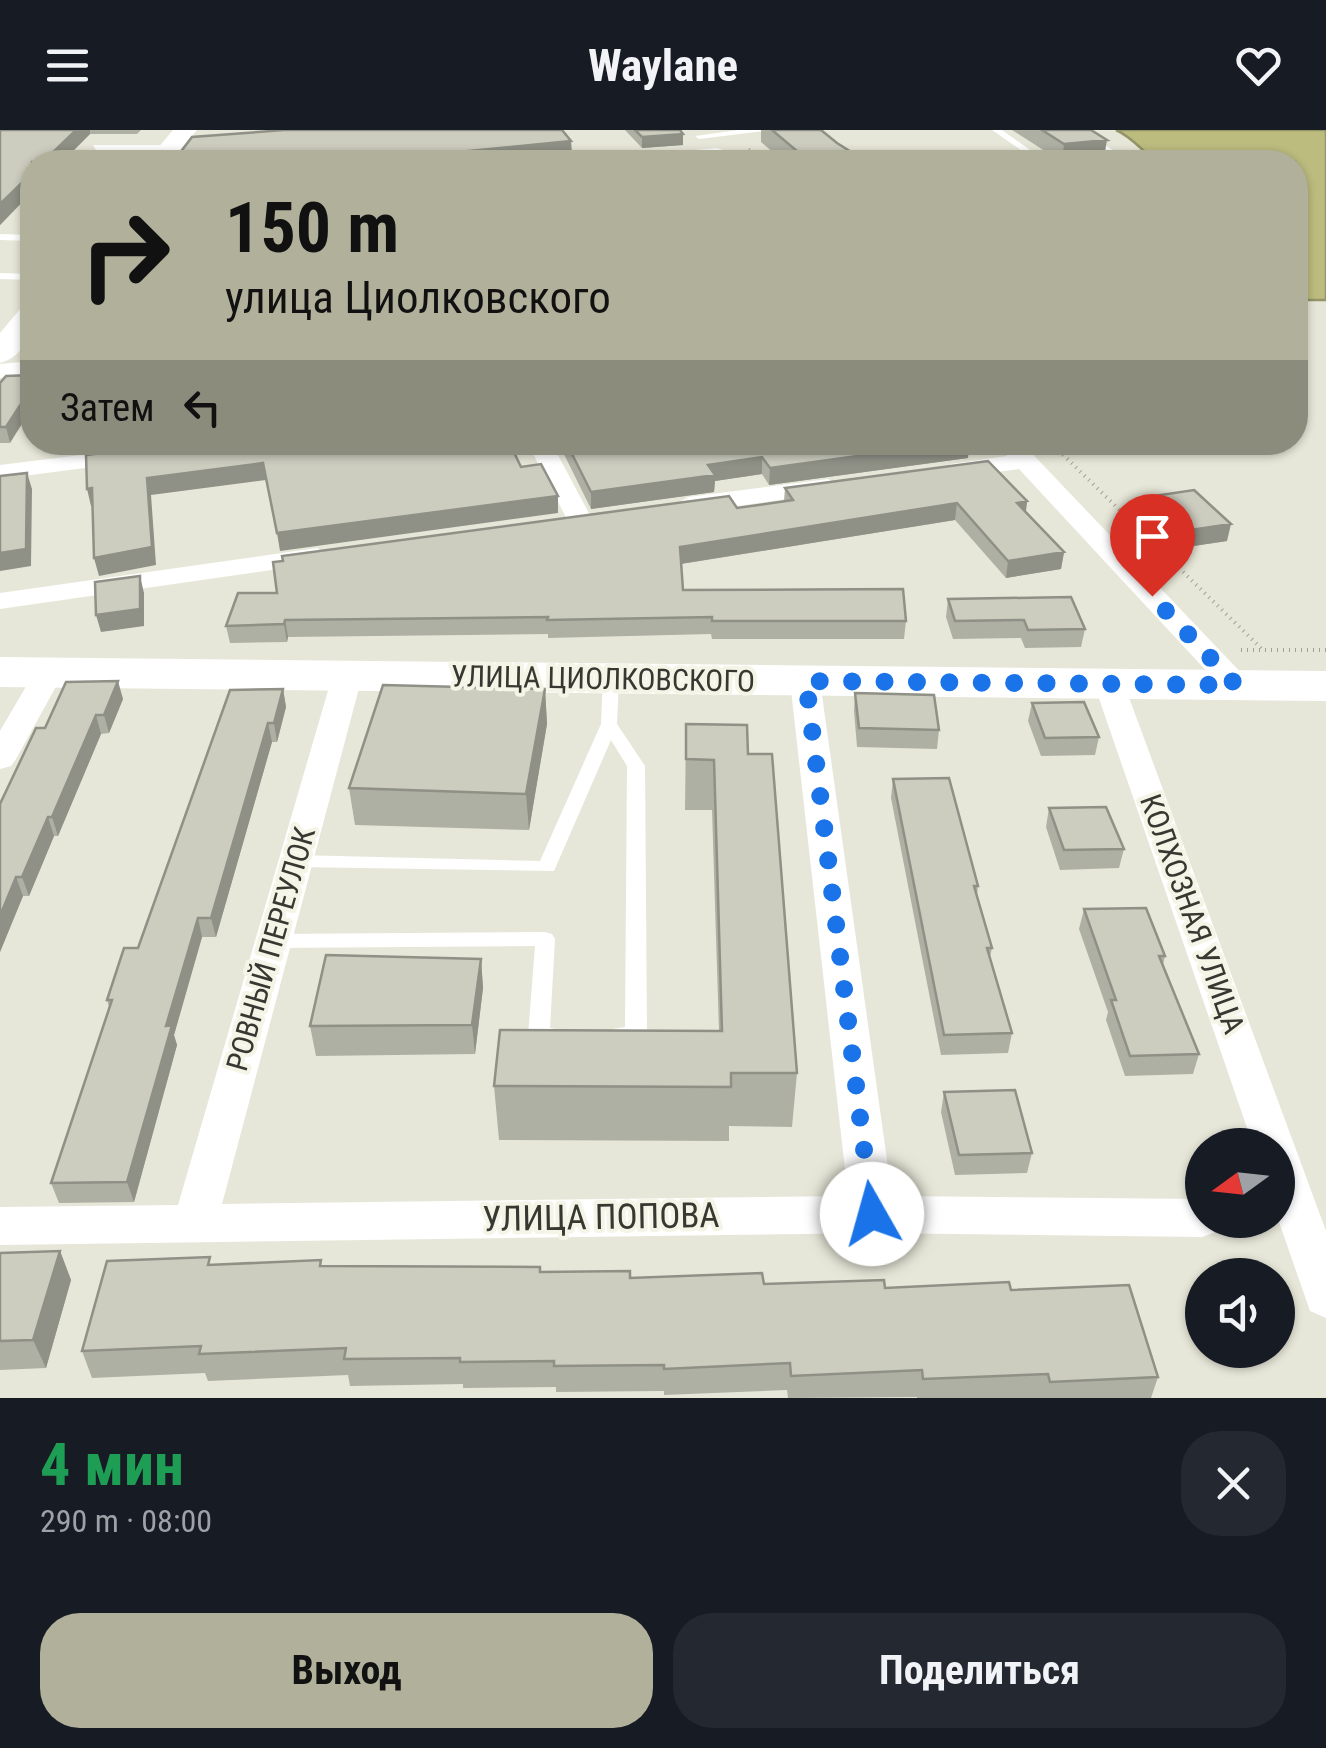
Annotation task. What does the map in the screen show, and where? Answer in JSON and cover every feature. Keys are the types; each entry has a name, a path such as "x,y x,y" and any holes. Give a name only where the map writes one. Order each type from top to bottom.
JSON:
{"main road":[{"name":"УЛИЦА ЦИОЛКОВСКОГО","path":"0,672 347,677 610,702 806,681 1109,684 1249,668 1326,686"}],"street":[{"path":"0,353 20,329"},
{"path":"0,472 144,455"},
{"path":"546,455 579,520"},
{"path":"928,474 1004,455"},
{"path":"1019,455 1203,650 1249,668"},
{"path":"657,509 851,484"},
{"path":"0,601 348,552"},
{"path":"0,759 48,672"},
{"name":"РОВНЫЙ ПЕРЕУЛОК","path":"195,1222 347,677"},
{"path":"806,681 872,1214"},
{"name":"КОЛХОЗНАЯ УЛИЦА","path":"1109,684 1268,1128"},
{"name":"УЛИЦА ПОПОВА","path":"0,1226 872,1214 1185,1218"},
{"path":"1295,1232 1326,1297"}],"lane":[{"path":"696,133 767,130"},
{"path":"996,130 1026,150"},
{"path":"1076,130 1108,150"},
{"path":"96,147 177,145"},
{"path":"296,861 548,868 610,702"},
{"path":"273,941 545,938 539,1036 636,1035 636,766 610,702"}],"path":[{"path":"1061,455 1249,668"},
{"path":"1203,650 1249,668 1326,650"}],"shaded area":[{"path":"1116,130 1326,130 1326,300 1308,300 1308,150 1144,150"}],"building":[{"path":"0,130 76,130 55,150 20,150 20,185 0,204"},
{"path":"284,130 562,130 571,141 479,150 182,150 192,137"},
{"path":"635,130 680,130 683,134 642,137"},
{"path":"772,130 821,130 848,150 796,150"},
{"path":"1042,130 1091,130 1107,140 1064,144"},
{"path":"20,375 20,405 6,427 0,427 0,383 6,376"},
{"path":"86,455 515,455 521,467 541,464 558,496 277,533 263,463 147,478 152,547 94,558 92,488 87,489"},
{"path":"572,455 864,455 770,468 762,457 708,465 715,475 591,492"},
{"path":"988,461 1027,501 1017,503 1064,552 1008,561 957,503 680,547 683,590 903,589 906,621 712,621 712,617 547,620 548,617 285,620 284,624 226,626 238,593 277,593 273,562 283,561 282,556 729,496 737,508 793,500 785,488"},
{"path":"27,473 26,549 0,553 0,476"},
{"path":"1194,490 1231,524 1184,531 1147,497"},
{"path":"140,576 140,609 96,615 95,582"},
{"path":"1071,597 1085,629 1028,630 1024,620 955,621 948,599"},
{"path":"118,681 104,715 96,715 52,817 48,817 22,877 16,877 0,916 0,804 36,728 45,728 66,682"},
{"path":"383,685 545,689 526,794 349,788"},
{"path":"283,689 274,723 268,723 211,918 198,918 127,1182 51,1183 112,1000 107,1000 124,948 138,948 230,690"},
{"path":"855,693 934,695 939,730 859,728"},
{"path":"1084,702 1099,737 1045,738 1032,703"},
{"path":"686,724 747,725 748,754 772,754 797,1073 731,1073 731,1087 494,1086 500,1030 722,1031 714,760 686,759"},
{"path":"949,778 992,948 987,948 1012,1033 944,1035 893,779"},
{"path":"1106,807 1124,849 1064,850 1049,808"},
{"path":"1146,908 1165,956 1159,956 1199,1054 1130,1056 1111,1000 1116,1000 1084,909"},
{"path":"326,955 481,959 472,1025 310,1026"},
{"path":"1015,1090 1032,1153 959,1155 944,1092"},
{"path":"60,1251 33,1340 0,1341 0,1253"},
{"path":"210,1257 208,1265 321,1260 320,1266 630,1271 630,1278 762,1273 764,1284 884,1280 885,1288 1009,1282 1011,1290 1129,1285 1158,1377 1050,1382 1048,1374 923,1379 922,1370 791,1376 790,1363 664,1369 664,1365 554,1366 554,1361 460,1362 460,1358 344,1359 346,1348 199,1354 201,1346 82,1351 107,1261"}],"route":[{"path":"872,1214 806,681 1236,685 1152,596"}]}
